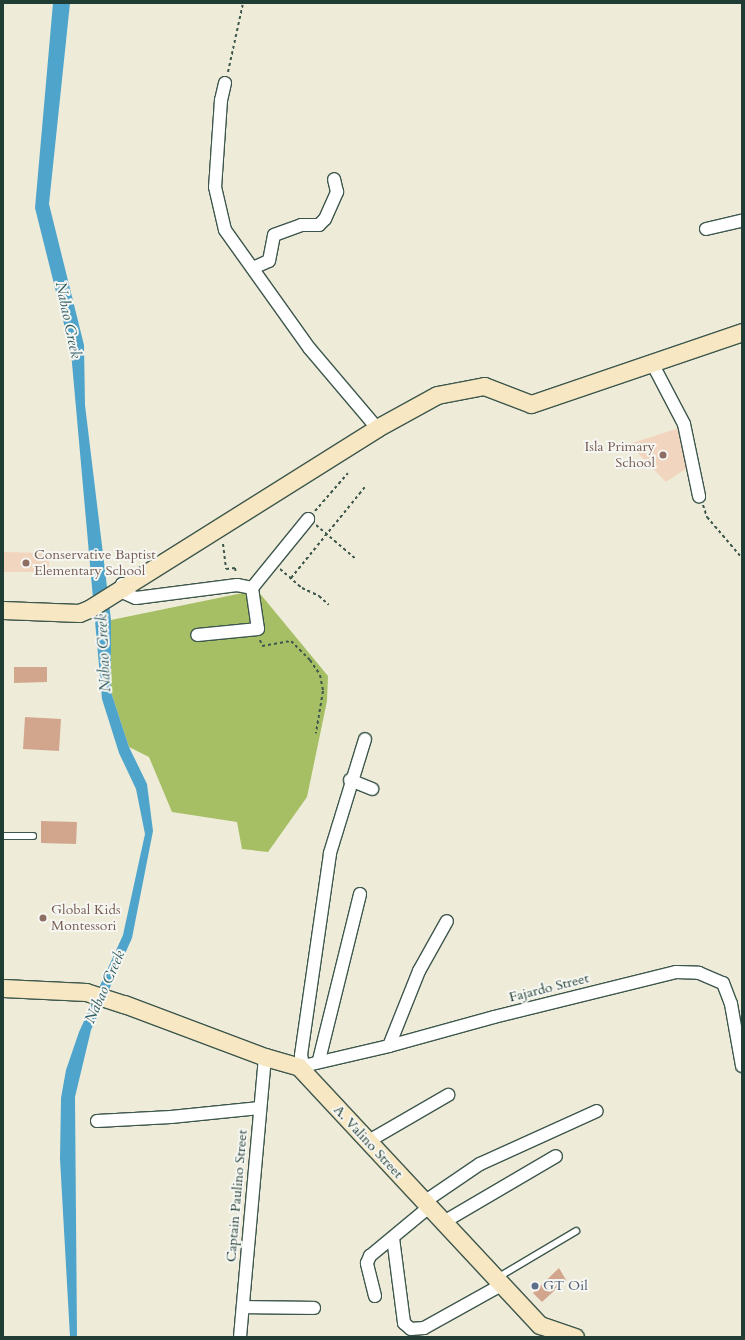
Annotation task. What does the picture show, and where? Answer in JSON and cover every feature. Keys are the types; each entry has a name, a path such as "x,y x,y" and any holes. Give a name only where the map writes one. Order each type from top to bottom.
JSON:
{"street":[{"path":"225,83 221,100 216,187 225,230 310,349 377,428"},
{"path":"253,268 269,261 274,235 301,225 319,225 326,219 337,192 334,179"},
{"path":"706,229 742,221"},
{"path":"3,610 79,612 89,609 377,428 438,395 484,386 532,404 742,332"},
{"path":"652,363 684,424 699,496"},
{"path":"197,635 258,628 252,588 274,563 308,519"},
{"path":"115,594 123,579 205,529"},
{"path":"115,594 136,598 237,585 252,588"},
{"path":"3,988 86,992 124,1004 265,1057 301,1066 301,1055 330,853 350,780 365,739"},
{"path":"350,780 372,789"},
{"path":"319,1060 360,894"},
{"path":"389,1046 419,971 447,921"},
{"name":"Fajardo Street","path":"301,1066 319,1060 389,1046 494,1017 668,974 699,972 722,983 731,1004 742,1066"},
{"name":"Captain Paulino Street","path":"240,1337 265,1057"},
{"name":"A. Valino Street","path":"301,1066 367,1142 500,1281 538,1331 575,1337"},
{"path":"367,1142 448,1095"},
{"path":"97,1121 170,1117 260,1108"},
{"path":"375,1296 367,1263 370,1256 393,1238 426,1205 480,1164 597,1111"},
{"path":"442,1222 556,1156"},
{"path":"393,1238 404,1323 411,1329 424,1328 500,1281"},
{"path":"243,1307 314,1308"}],"lane":[{"path":"3,836 33,836"},
{"path":"500,1281 576,1231"}],"path":[{"path":"225,83 234,52 243,3"},
{"path":"348,473 308,519 356,558"},
{"path":"291,578 365,487"},
{"path":"699,496 707,516 742,558"},
{"path":"223,544 226,569 235,568 237,585"},
{"path":"274,563 291,578 329,605"},
{"path":"258,628 262,646 291,641 310,660 320,675 323,691 316,733"}],"shaded area":[{"name":"Isla Primary School","path":"679,428 690,466 666,482 629,444"},
{"name":"Conservative Baptist Elementary School","path":"3,552 49,553 49,572 3,572"}],"green space":[{"path":"257,590 328,676 327,701 307,797 268,852 242,849 237,822 172,812 149,757 129,747 111,692 111,620"}],"water":[{"name":"Nabao Creek","path":"53,3 70,3 49,204 84,345 85,405 111,620 111,692 129,747 147,784 153,831 132,938 91,1030 75,1097 77,1337 70,1337 60,1159 61,1098 66,1070 79,1032 123,935 145,834 136,789 119,753 102,699 71,352 35,208"}],"building":[{"path":"14,667 47,667 47,682 14,683"},
{"path":"25,717 61,719 59,751 23,749"},
{"path":"41,821 77,822 76,844 41,843"},
{"path":"559,1268 566,1280 542,1302 533,1293"}],"place":[{"name":"Isla Primary School","path":"663,455"},
{"name":"Conservative Baptist Elementary School","path":"26,563"},
{"name":"Global Kids Montessori","path":"43,918"},
{"name":"GT Oil","path":"535,1286"}]}
